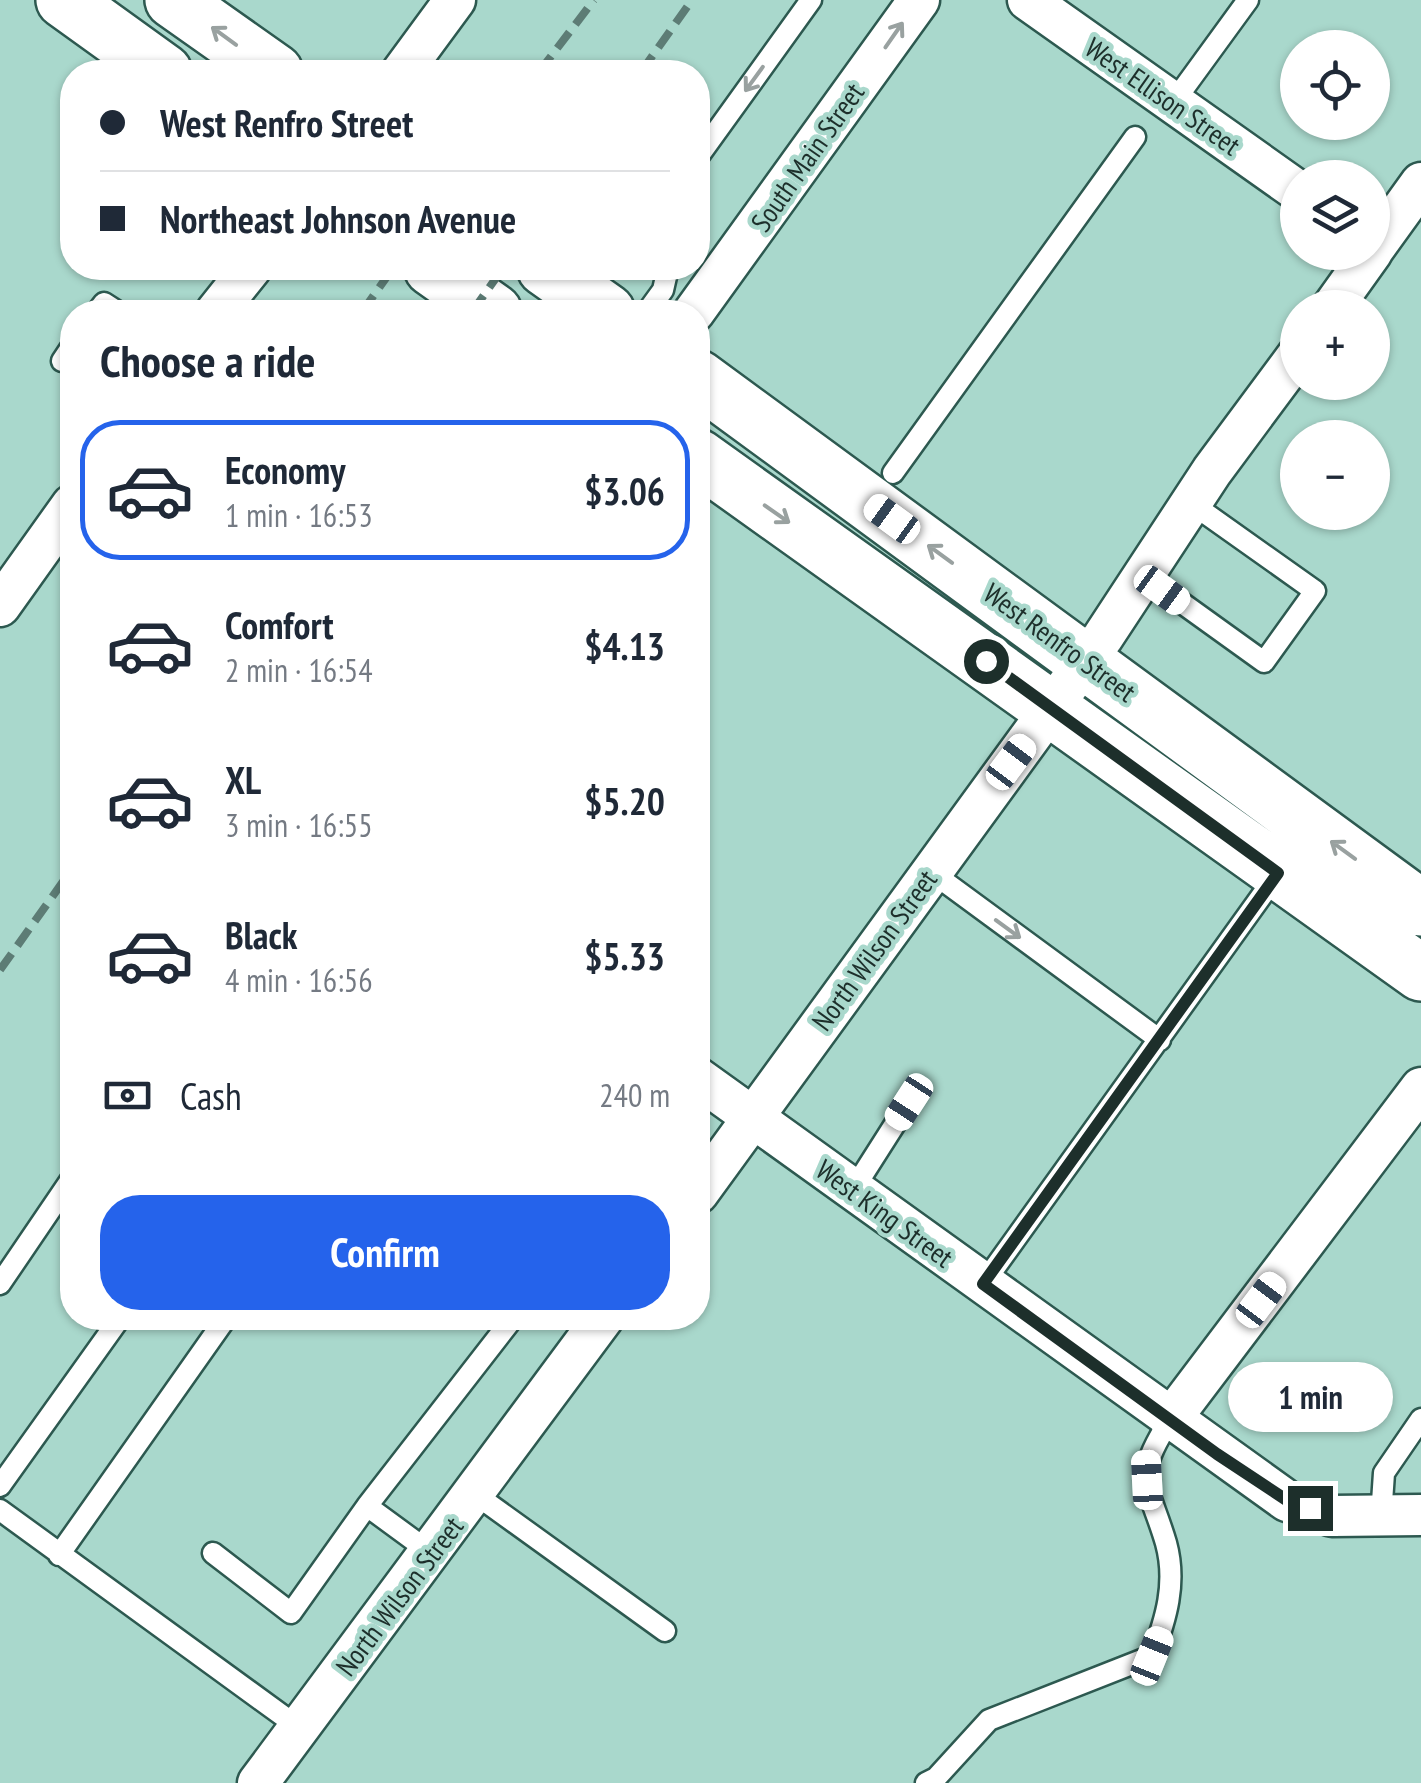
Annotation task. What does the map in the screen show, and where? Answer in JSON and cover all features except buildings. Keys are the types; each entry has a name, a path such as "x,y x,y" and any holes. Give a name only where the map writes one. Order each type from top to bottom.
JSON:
{"main road":[{"path":"64,0 147,60"},
{"path":"174,0 257,60"},
{"path":"449,280 477,300"},
{"path":"562,280 590,300"},
{"name":"West Renfro Street","path":"710,387 1421,908"},
{"name":"West Renfro Street","path":"710,466 1421,973"}],"street":[{"path":"411,60 454,0"},
{"name":"South Main Street","path":"712,269 919,0"},
{"name":"West Ellison Street","path":"1028,0 1280,178"},
{"path":"1390,226 1421,183"},
{"path":"226,300 241,280"},
{"name":"North Wilson Street","path":"710,1176 1052,708 1280,379"},
{"path":"5,586 60,520"},
{"name":"West King Street","path":"710,1087 1288,1501 1332,1516 1421,1515"},
{"path":"1170,1420 1421,1088"},
{"name":"North Wilson Street","path":"258,1783 594,1330"}],"lane":[{"path":"710,140 811,0"},
{"path":"1173,103 1248,0"},
{"path":"893,473 1135,137"},
{"path":"1143,576 1264,662 1315,590 1191,503"},
{"path":"930,871 1160,1040"},
{"path":"983,1284 1278,873"},
{"path":"853,1190 909,1102"},
{"path":"0,1284 60,1196"},
{"path":"0,1486 111,1330"},
{"path":"59,1555 218,1330"},
{"path":"212,1554 291,1613 367,1506 503,1330"},
{"path":"933,1781 989,1720 1152,1656 1171,1608 1167,1544 1148,1502 1146,1458 1170,1420"},
{"path":"1381,1517 1384,1473 1421,1420"},
{"path":"475,1494 665,1631"},
{"path":"367,1506 431,1553"},
{"path":"0,1510 300,1729"}],"railway":[{"path":"548,60 594,0"},
{"path":"650,60 692,0"},
{"path":"370,300 385,280"},
{"path":"480,300 495,280"},
{"path":"0,970 60,886"}],"route":[{"path":"986,661 1278,873 983,1284 1217,1454 1288,1501 1310,1508"}]}
